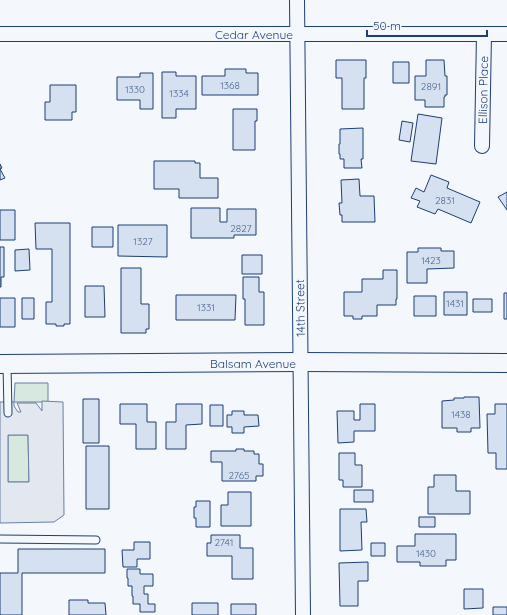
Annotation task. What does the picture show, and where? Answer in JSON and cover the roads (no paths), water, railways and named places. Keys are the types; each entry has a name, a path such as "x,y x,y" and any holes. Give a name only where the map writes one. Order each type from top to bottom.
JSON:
{"street":[{"name":"14th Street","path":"297,0 303,615"},
{"name":"Cedar Avenue","path":"0,34 507,34"},
{"name":"Ellison Place","path":"482,146 484,34"},
{"name":"Balsam Avenue","path":"4,364 300,362 507,363"}],"lane":[{"path":"4,364 8,413"},
{"path":"0,539 96,540"}]}
